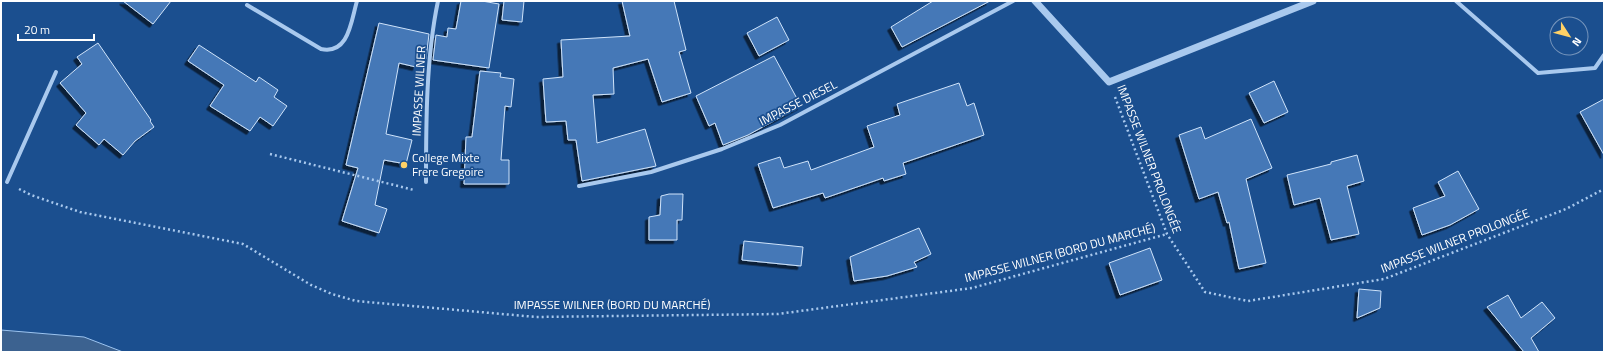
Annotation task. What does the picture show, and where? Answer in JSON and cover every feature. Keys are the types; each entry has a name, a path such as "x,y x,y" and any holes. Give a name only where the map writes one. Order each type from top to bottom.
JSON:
{"street":[{"path":"247,5 321,49 329,50 338,48 344,42 357,1"},
{"name":"IMPASSE WILNER","path":"426,182 426,115 434,18 438,1"},
{"name":"IMPASSE DIESEL","path":"579,186 651,172 722,149 780,125 1013,1"},
{"path":"1036,1 1110,82 1313,1"},
{"path":"1456,1 1538,73 1595,68 1604,55"},
{"path":"7,182 56,72"}],"path":[{"name":"IMPASSE WILNER PROLONGÉE","path":"1110,82 1167,234 1205,292 1248,301 1384,279 1566,209 1604,189"},
{"path":"270,154 417,191 424,186 426,182"},
{"name":"IMPASSE WILNER (BORD DU MARCHÉ)","path":"7,182 31,195 80,212 242,244 311,285 332,294 356,301 536,317 786,312 972,288 1167,234"}],"water":[{"path":"1,330 84,337 123,352 1,352"}],"building":[{"path":"123,1 171,1 153,24"},
{"path":"461,1 482,1 499,4 489,68 433,60 436,35 447,37 448,28 456,29"},
{"path":"504,1 524,1 522,22 502,20"},
{"path":"622,1 674,1 686,50 679,52 691,93 662,102 648,59 613,68 614,94 593,95 597,143 645,129 656,166 582,181 576,140 568,140 566,121 546,122 543,79 563,77 561,40 630,36"},
{"path":"933,1 990,1 902,47 891,27"},
{"path":"777,17 789,40 759,56 747,33"},
{"path":"379,23 429,34 426,59 418,58 416,67 399,63 386,134 412,140 406,164 384,160 375,205 387,209 379,233 342,221 358,168 346,165"},
{"path":"98,43 151,120 150,121 154,127 135,141 123,155 104,139 99,145 76,125 86,113 60,83 82,64 77,57"},
{"path":"199,45 256,82 259,77 278,90 274,97 287,106 273,126 260,117 250,131 210,106 224,85 188,61"},
{"path":"774,56 801,106 748,135 723,145 715,123 709,126 696,96"},
{"path":"480,71 501,73 500,77 514,79 511,107 505,106 501,160 509,160 509,184 464,184 466,137 472,137"},
{"path":"1274,81 1288,112 1264,123 1249,93"},
{"path":"959,83 967,106 974,103 984,135 903,163 906,174 884,181 883,178 825,198 823,193 773,208 758,164 780,157 784,168 808,161 811,170 874,147 867,126 900,115 897,104"},
{"path":"1604,99 1604,155 1580,112"},
{"path":"1251,119 1272,168 1246,179 1266,263 1239,269 1229,222 1227,223 1218,192 1199,199 1179,135 1201,127 1205,139"},
{"path":"1357,155 1364,181 1347,186 1359,234 1331,240 1320,198 1294,205 1287,175 1331,164 1331,162"},
{"path":"1458,171 1479,209 1450,225 1422,235 1413,208 1445,196 1438,182"},
{"path":"669,194 683,194 682,220 677,220 677,240 649,240 649,217 660,215 661,196"},
{"path":"919,228 931,254 914,262 917,267 887,276 854,281 850,257"},
{"path":"744,241 803,247 801,266 742,260"},
{"path":"1150,248 1162,280 1120,295 1109,263"},
{"path":"1359,289 1381,291 1380,308 1357,318"},
{"path":"1508,295 1521,318 1542,302 1555,318 1531,338 1539,352 1524,352 1487,307"}],"place":[{"name":"College Mixte Frere Gregoire","path":"404,165"}]}
